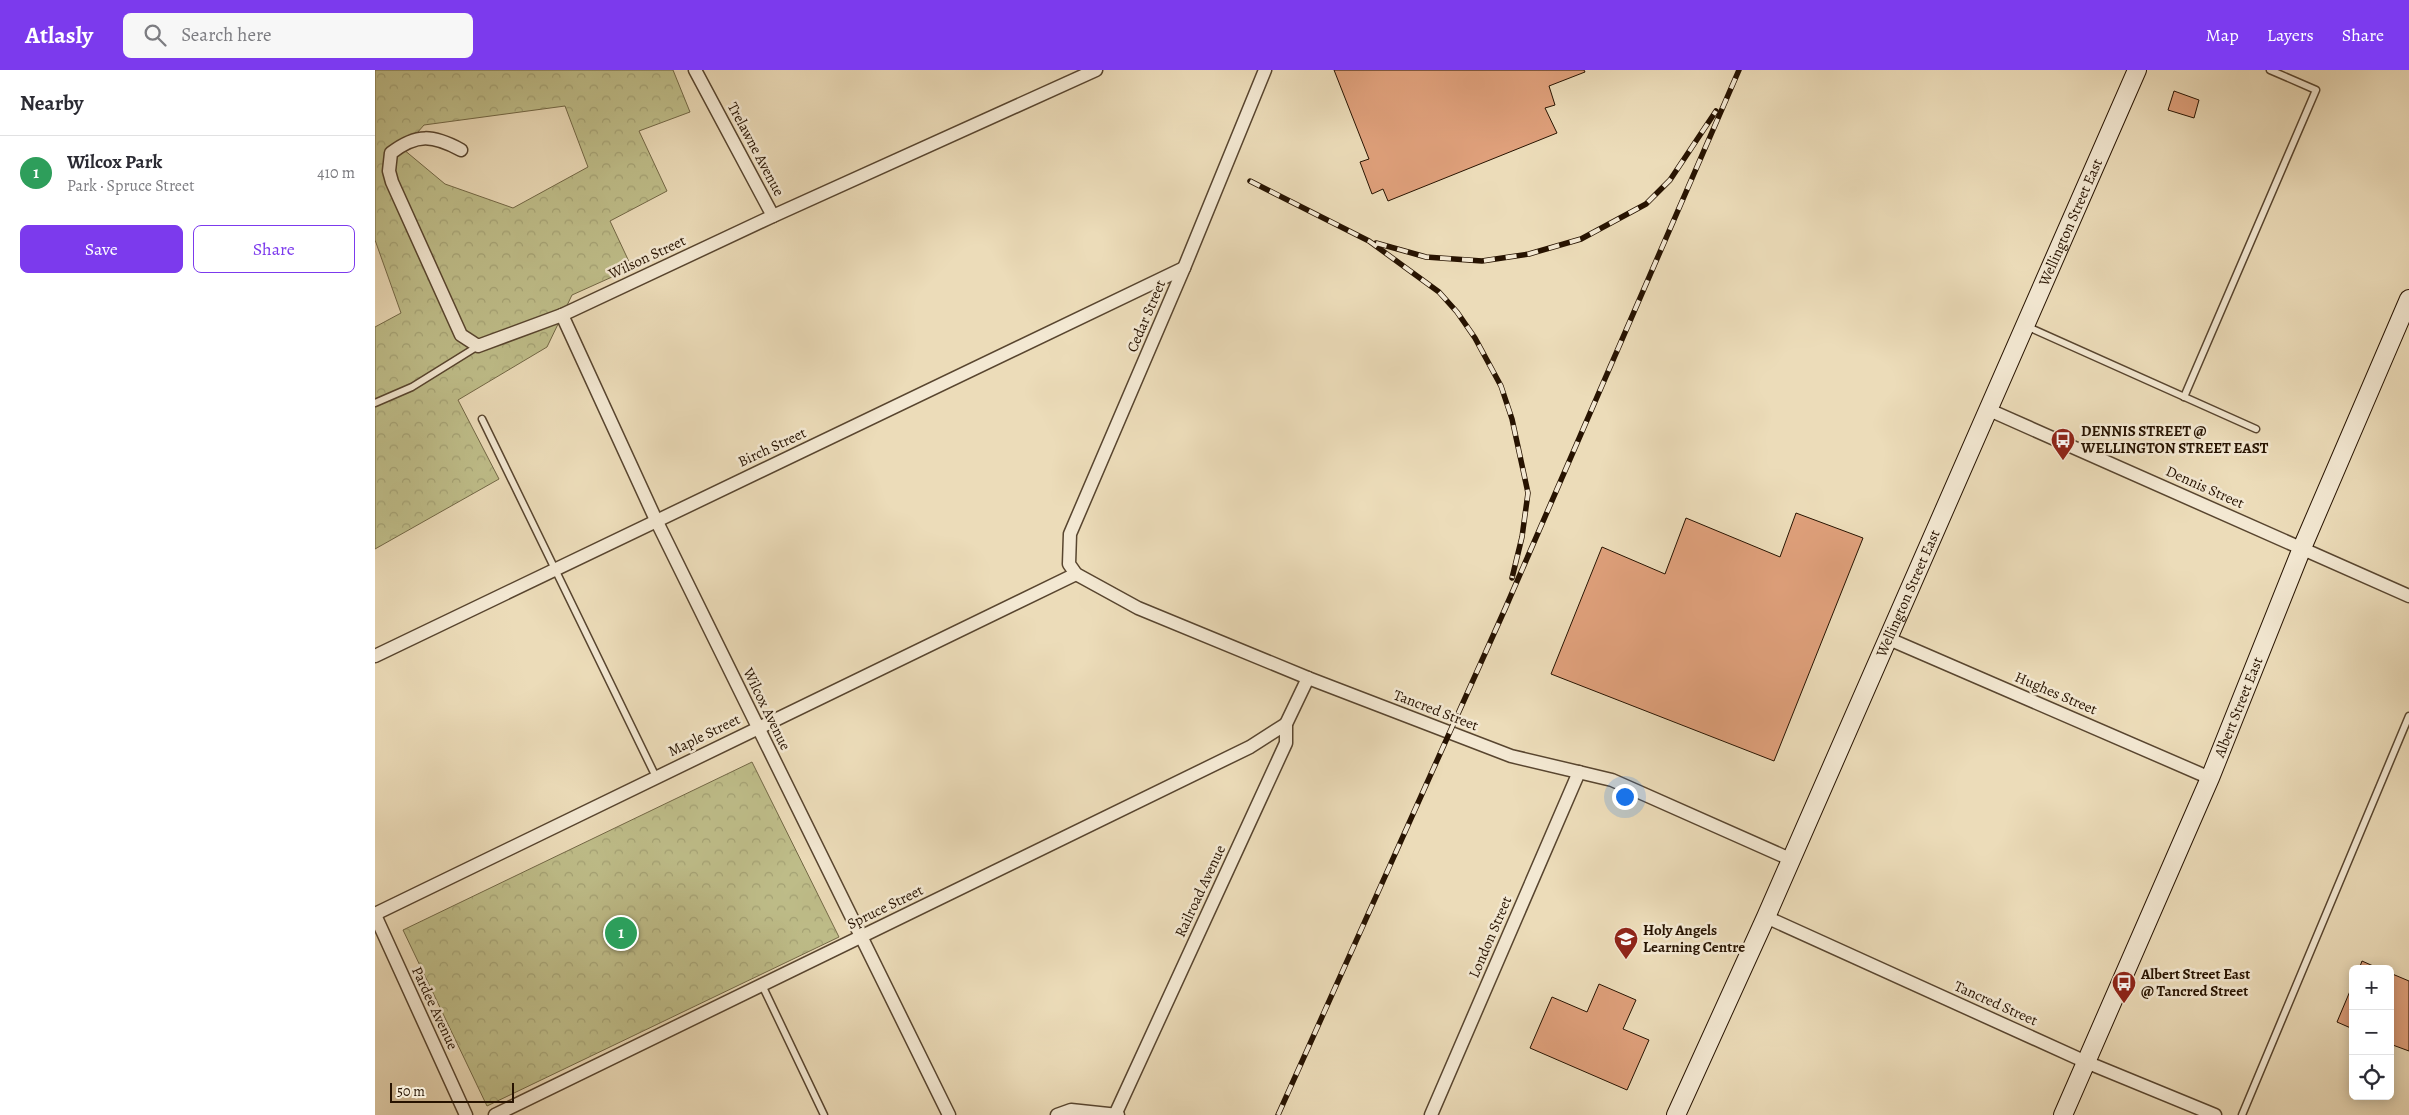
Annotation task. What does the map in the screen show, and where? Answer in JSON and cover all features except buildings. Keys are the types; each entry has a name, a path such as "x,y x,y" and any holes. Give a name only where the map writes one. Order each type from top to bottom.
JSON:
{"main road":[{"name":"Wellington Street East","path":"1677,1115 1889,639 1987,409 2026,326 2137,70"},
{"name":"Albert Street East","path":"2063,1115 2211,778 2302,548 2409,299"}],"street":[{"name":"Trelawne Avenue","path":"695,70 773,216"},
{"name":"Wilson Street","path":"479,346 562,315 773,216 1096,70"},
{"name":"Cedar Street","path":"1076,574 1069,564 1070,534 1184,268 1265,70"},
{"path":"461,150 444,141 422,137 405,143 391,153 389,171 392,182 461,335 479,346"},
{"name":"Birch Street","path":"375,656 1184,268"},
{"name":"Wilcox Avenue","path":"562,315 656,520 859,937 949,1115"},
{"name":"Dennis Street","path":"1987,409 2409,596"},
{"name":"Tancred Street","path":"1076,574 1137,608 1308,678 1511,756 1612,780 1790,859"},
{"name":"Maple Street","path":"375,915 758,727 1076,574"},
{"name":"Hughes Street","path":"1889,639 2211,778"},
{"name":"Railroad Avenue","path":"1116,1115 1286,743 1286,724 1308,678"},
{"name":"Spruce Street","path":"495,1115 1250,747 1286,724"},
{"name":"London Street","path":"1431,1115 1579,772"},
{"name":"Pardee Avenue","path":"375,915 466,1115"},
{"name":"Tancred Street","path":"1766,917 2086,1062 2215,1115"},
{"path":"1057,1115 1071,1110 1116,1115"}],"lane":[{"path":"2184,397 2316,90 2271,70"},
{"path":"2026,326 2256,429"},
{"path":"375,403 412,387 479,346"},
{"path":"482,419 656,777"},
{"path":"2242,1115 2409,716"},
{"path":"762,985 824,1115"}],"green space":[{"path":"375,70 673,70 690,112 639,131 667,191 610,221 632,268 572,295 547,347 458,400 499,479 375,549 375,327 401,313 375,240","holes":["565,106 588,167 513,208 445,184 403,149 424,125"]},
{"path":"752,762 839,937 487,1106 403,930"}],"railway":[{"path":"1278,1115 1505,609 1739,70"},
{"path":"1376,243 1426,257 1482,261 1529,254 1581,239 1646,204 1670,180 1716,111"},
{"path":"1250,181 1369,241 1439,292 1457,312 1475,338 1501,386 1512,419 1528,493 1522,537 1512,578"}],"place":[{"name":"DENNIS STREET @ WELLINGTON STREET EAST","path":"2063,461"},
{"name":"Wilcox Park","path":"621,933"},
{"name":"Holy Angels Learning Centre","path":"1626,960"},
{"name":"Albert Street East @ Tancred Street","path":"2124,1004"}]}
